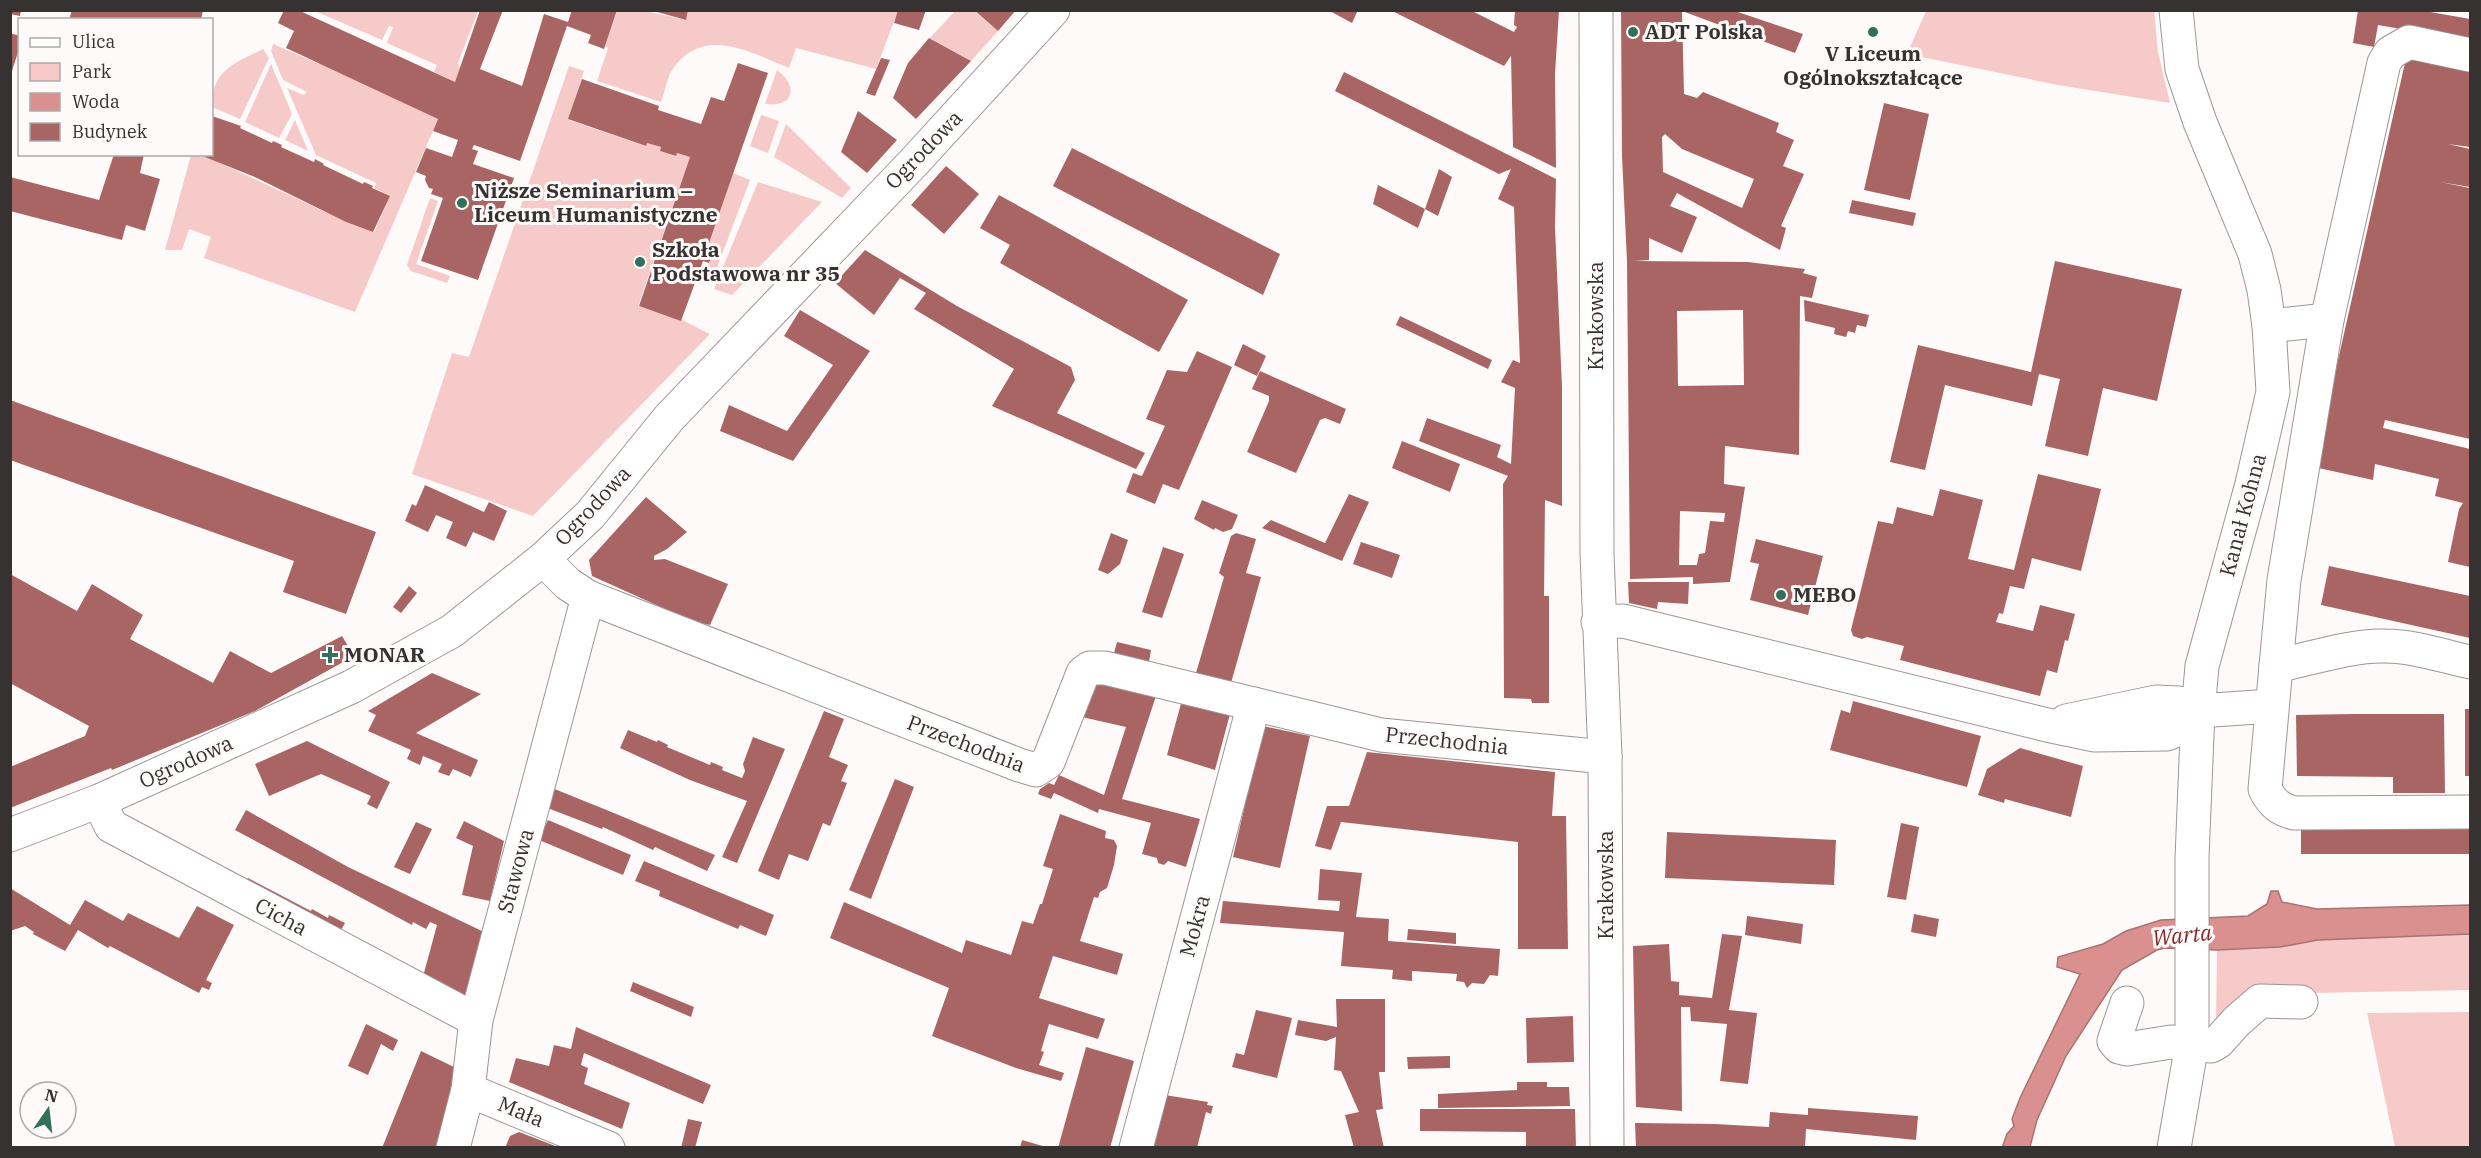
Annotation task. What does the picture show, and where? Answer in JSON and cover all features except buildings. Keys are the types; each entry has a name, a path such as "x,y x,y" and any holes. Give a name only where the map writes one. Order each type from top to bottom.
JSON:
{"street":[{"name":"Ogrodowa","path":"10,835 99,801 351,687 452,631 543,559 590,515 669,418 915,161 1053,10"},
{"name":"Krakowska","path":"1596,10 1598,622 1605,757 1608,1148"},
{"name":"Kanał Kohna","path":"2174,1148 2192,1039 2192,858 2202,666 2252,484 2272,392 2269,326 2255,254 2200,122 2182,69 2176,10"},
{"path":"2470,55 2409,42 2390,53 2384,63 2327,320 2284,580 2265,789 2280,809 2294,813 2470,812"},
{"path":"2269,326 2327,320"},
{"name":"Przechodnia","path":"543,559 568,584 588,597 1036,770 1048,762 1083,673 1090,668 1105,668 1381,735 1605,757"},
{"name":"Stawowa","path":"453,1148 468,1090 476,1020 588,597"},
{"path":"1598,622 1623,621 2095,735 2167,734 2185,726 2198,711 2272,706"},
{"path":"2276,666 2385,645 2470,662"},
{"name":"Mokra","path":"1137,1148 1254,704"},
{"name":"Cicha","path":"99,801 111,826 476,1020"},
{"path":"2127,1003 2114,1041 2119,1047 2127,1049 2192,1039 2211,1046 2260,1001 2301,1002"},
{"name":"Mała","path":"468,1090 608,1148"}],"green space":[{"path":"688,10 898,11 876,69 796,48 789,68 745,50 714,45 700,47 686,54 674,67 661,102 597,81 608,48 605,46 617,11 646,11 685,20"},
{"path":"315,11 478,11 458,63 460,68 455,82 434,72 437,65 387,43 393,27 389,26 382,40"},
{"path":"955,11 974,11 998,31 971,61 930,38"},
{"path":"1926,11 2154,11 2158,52 2170,103 2058,85 1907,54"},
{"path":"273,44 319,64 320,62 438,119 355,312 204,258 211,237 189,229 182,250 165,250 191,156 205,156 353,225 374,232 390,196 374,188 376,183 316,155 287,88 304,95 307,92 283,80 271,51"},
{"path":"263,49 269,58 240,119 213,107 216,84 220,76 234,64"},
{"path":"271,64 292,114 279,138 245,122"},
{"path":"569,66 584,71 569,120 645,146 647,143 661,147 660,151 675,156 677,153 690,157 638,306 682,320 710,334 533,516 412,474 452,353 469,357"},
{"path":"777,70 788,82 790,94 788,99 782,102 765,104"},
{"path":"761,115 779,121 768,153 750,146"},
{"path":"295,120 308,151 285,140"},
{"path":"786,124 851,188 842,198 774,157"},
{"path":"733,173 750,180 712,281 704,278 714,249 708,246"},
{"path":"758,182 822,202 732,295 714,289"},
{"path":"430,198 438,201 416,264 450,276 447,283 411,271 407,265"},
{"path":"2470,934 2470,990 2254,994 2216,1029 2217,950 2280,947 2318,940"},
{"path":"2470,1012 2470,1147 2395,1147 2367,1013"}],"water":[{"name":"Warta","path":"2271,891 2278,891 2282,902 2317,909 2470,905 2470,934 2318,940 2280,947 2217,950 2165,948 2157,950 2122,970 2066,1056 2037,1120 2030,1147 2002,1148 2007,1134 2014,1126 2012,1119 2020,1098 2080,974 2057,967 2058,957 2103,944 2126,931 2161,920 2248,916 2267,904"}],"place":[{"name":"ADT Polska","path":"1633,32"},
{"name":"V Liceum Ogólnokształcące","path":"1873,32"},
{"name":"Niższe Seminarium – Liceum Humanistyczne","path":"462,203"},
{"name":"Szkoła Podstawowa nr 35","path":"640,262"},
{"name":"MEBO","path":"1781,595"},
{"name":"MONAR","path":"330,655"}]}
